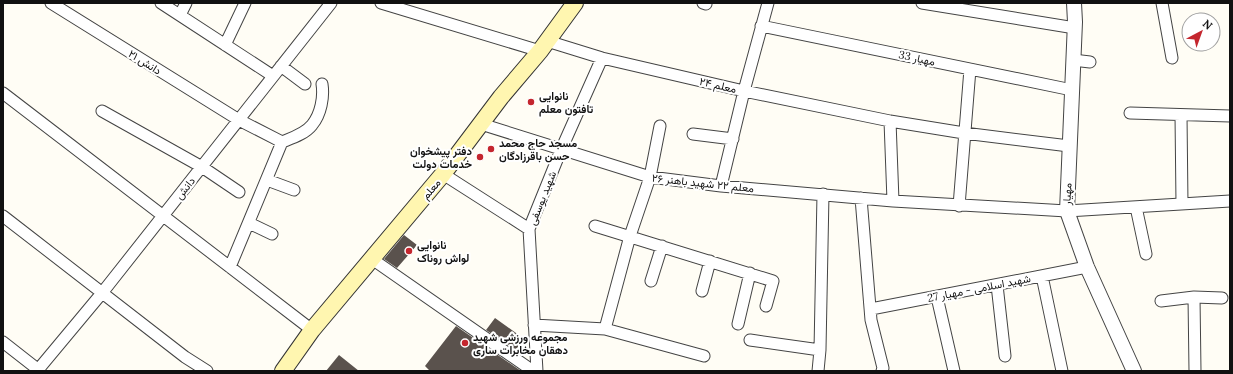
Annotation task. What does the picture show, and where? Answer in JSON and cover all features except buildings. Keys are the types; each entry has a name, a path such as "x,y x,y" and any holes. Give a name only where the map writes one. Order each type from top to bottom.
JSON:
{"main road":[{"name":"معلم","path":"283,371 312,330 443,174 501,97 544,46 572,4"}],"street":[{"name":"دانش ٢١","path":"51,3 239,120 282,142"},
{"path":"161,3 273,76"},
{"path":"180,15 186,3"},
{"path":"224,45 244,3"},
{"name":"دانش","path":"38,370 102,293 331,3"},
{"name":"معلم ۲۴","path":"381,3 409,12 544,46 744,91 890,121 964,133 1070,146"},
{"path":"721,186 744,91 768,3"},
{"path":"922,3 1075,28"},
{"name":"مهیار","path":"1074,3 1075,28 1067,211 1086,267 1134,371"},
{"path":"1162,3 1172,58"},
{"name":"مهیار 33","path":"761,26 1072,90"},
{"name":"شهید یوسفی","path":"537,371 529,230 561,150 602,58"},
{"path":"1073,60 1090,62"},
{"path":"281,66 305,84"},
{"path":"959,206 970,69"},
{"path":"230,267 282,142 299,135 312,125 321,108 323,94 322,84"},
{"path":"3,93 312,330"},
{"path":"102,111 202,167 238,192"},
{"path":"1130,113 1230,116"},
{"path":"1181,115 1182,204"},
{"path":"890,121 893,201"},
{"name":"معلم ۲۲ شهید باهنر ۲۶","path":"481,124 650,177 721,186 959,206 1067,211 1230,201"},
{"path":"605,329 630,236 650,177 660,126"},
{"path":"693,134 733,138"},
{"path":"443,174 529,230"},
{"path":"267,180 294,190"},
{"path":"818,371 820,350 823,194"},
{"path":"861,198 871,320 883,370"},
{"path":"1136,207 1146,254"},
{"path":"3,216 185,357 207,371"},
{"path":"249,223 272,234"},
{"path":"595,226 773,281 766,306"},
{"path":"651,280 662,246"},
{"path":"372,259 533,371"},
{"path":"702,290 710,261"},
{"name":"شهید اسلامی - مهیار 27","path":"871,310 1086,267"},
{"path":"738,324 750,274"},
{"path":"1042,276 1062,371"},
{"path":"997,285 1005,356"},
{"path":"1194,296 1195,371"},
{"path":"1161,301 1194,296 1222,298"},
{"path":"937,297 954,371"},
{"path":"534,325 605,329 704,356"},
{"path":"750,340 820,350"},
{"path":"3,342 38,370"}],"place":[{"name":"نانوایی تافتون معلم","path":"531,102"},
{"name":"مسجد حاج محمد حسن باقرزادگان","path":"491,149"},
{"name":"دفتر پیشخوان خدمات دولت","path":"480,157"},
{"name":"نانوایی لواش روناک","path":"409,251"},
{"name":"مجموعه ورزشی شهید دهقان مخابرات ساری","path":"465,343"}]}
